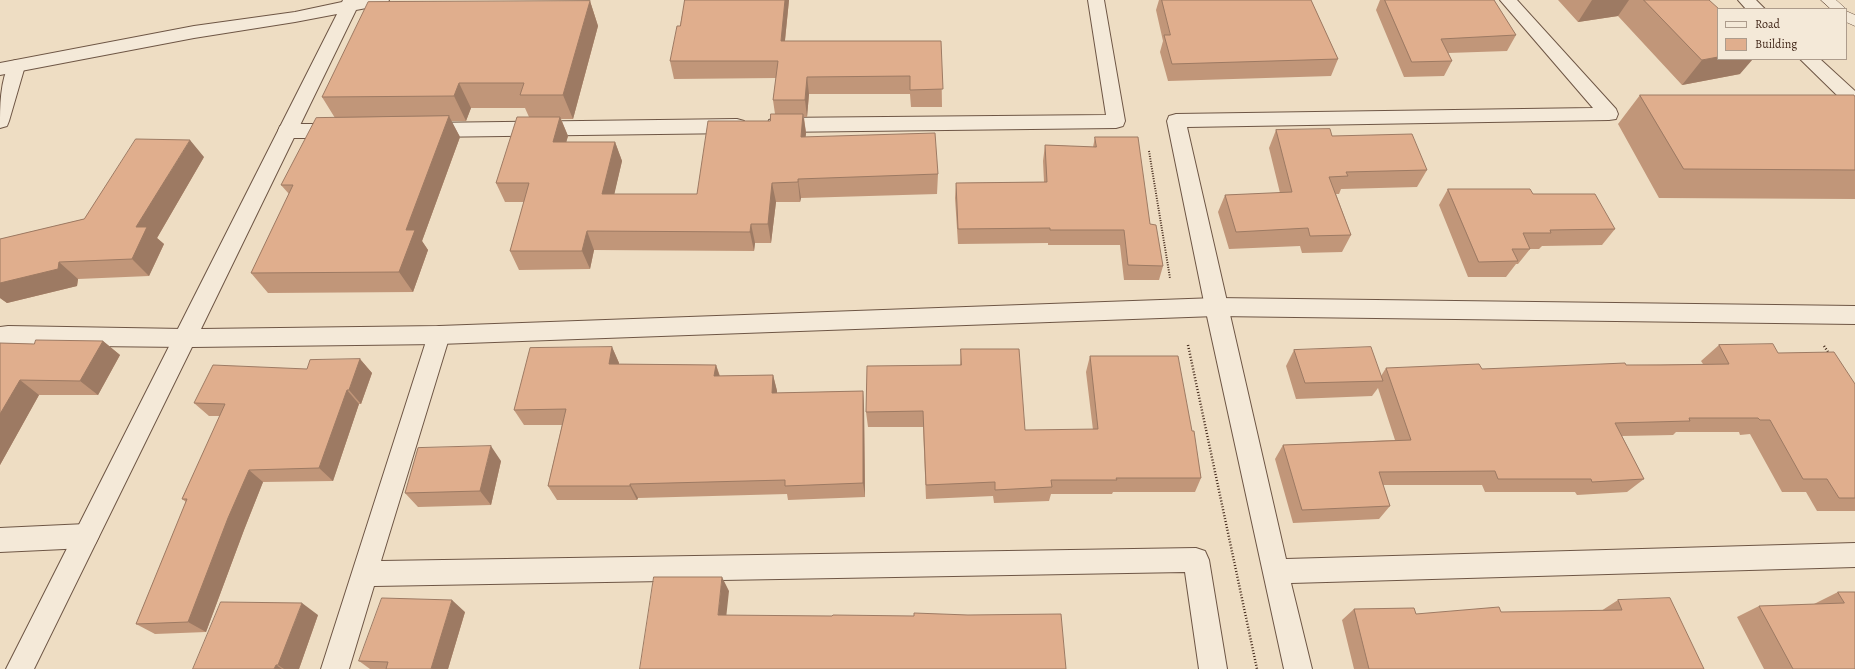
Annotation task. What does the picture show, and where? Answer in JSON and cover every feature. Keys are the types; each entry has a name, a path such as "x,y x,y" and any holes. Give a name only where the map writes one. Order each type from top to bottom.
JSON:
{"street":[{"path":"0,121 8,67 179,35 294,17 350,3 381,0"},
{"path":"405,130 1116,121 1096,0"},
{"path":"1298,669 1277,570 1216,307 1176,121 1609,114 1508,0"},
{"path":"1746,0 1755,8"},
{"path":"20,669 350,3"},
{"path":"1810,60 1855,102"},
{"path":"287,131 357,131"},
{"path":"0,336 184,338 439,335 1216,307 1855,315"},
{"path":"335,669 439,335"},
{"path":"0,540 86,536"},
{"path":"1277,570 1855,555"},
{"path":"364,574 1196,560 1213,669"}],"lane":[{"path":"1828,0 1838,8"},
{"path":"1847,16 1855,22"}],"path":[{"path":"1188,345 1257,669"},
{"path":"1824,346 1832,359"}],"building":[{"path":"685,0 785,0 781,41 941,41 943,89 910,90 910,76 807,77 805,100 773,100 778,61 670,61 677,26 680,26"},
{"path":"1162,0 1311,0 1338,59 1172,64 1164,35 1170,35"},
{"path":"1385,0 1494,0 1516,35 1441,39 1452,61 1412,62"},
{"path":"1644,0 1709,0 1718,8 1717,57 1702,60"},
{"path":"590,1 563,95 520,95 524,83 459,83 454,96 322,97 368,2"},
{"path":"1640,95 1854,95 1855,170 1684,169"},
{"path":"771,114 803,114 801,137 935,133 938,174 798,179 798,182 772,183 768,224 751,224 750,232 587,231 582,251 510,251 529,183 496,183 517,117 560,117 553,142 615,142 602,194 697,194 708,121 770,121"},
{"path":"449,116 406,230 415,230 399,272 251,273 293,185 281,185 316,118"},
{"path":"1330,129 1332,136 1412,134 1427,170 1346,172 1348,176 1329,177 1351,235 1310,236 1308,228 1236,232 1225,195 1292,192 1276,130"},
{"path":"1095,137 1138,137 1150,224 1156,225 1163,266 1128,265 1124,230 1050,230 1050,228 958,229 956,183 1047,182 1045,145 1096,147"},
{"path":"136,139 190,140 136,227 147,227 132,259 59,262 58,269 0,283 0,239 84,219"},
{"path":"1448,189 1530,189 1533,194 1595,194 1615,229 1550,230 1551,233 1523,233 1530,249 1512,249 1518,261 1479,262"},
{"path":"36,340 103,341 80,381 20,380 0,414 0,343 34,344"},
{"path":"1773,344 1778,353 1834,352 1855,384 1855,498 1839,498 1827,479 1803,479 1770,420 1760,420 1758,418 1689,418 1690,421 1615,423 1644,479 1592,482 1591,479 1498,479 1495,471 1379,472 1390,506 1302,510 1283,445 1411,440 1386,368 1479,364 1482,369 1625,363 1626,365 1729,364 1719,345"},
{"path":"612,347 609,364 716,365 714,376 773,375 772,393 863,391 863,483 785,486 785,480 630,484 630,486 548,486 566,409 514,410 530,348"},
{"path":"1371,347 1383,381 1305,383 1294,350"},
{"path":"961,349 1019,349 1025,430 1098,429 1090,356 1178,356 1192,431 1194,431 1201,478 1051,480 1052,487 995,490 995,482 926,485 923,411 866,412 867,366 961,365"},
{"path":"360,359 349,390 347,390 319,468 249,470 228,518 188,622 136,624 187,499 182,499 225,404 194,403 213,365 307,369 310,360"},
{"path":"491,446 480,491 405,493 418,448"},
{"path":"654,577 722,577 718,615 914,616 914,613 968,615 1061,614 1066,669 640,669"},
{"path":"1838,592 1855,592 1855,669 1793,669 1759,606 1844,603"},
{"path":"382,598 452,600 431,669 386,669 388,662 359,661"},
{"path":"1670,598 1704,669 1369,669 1354,609 1414,608 1416,614 1499,607 1501,612 1622,610 1618,600"},
{"path":"221,602 302,603 278,665 276,665 274,669 193,669"}]}
